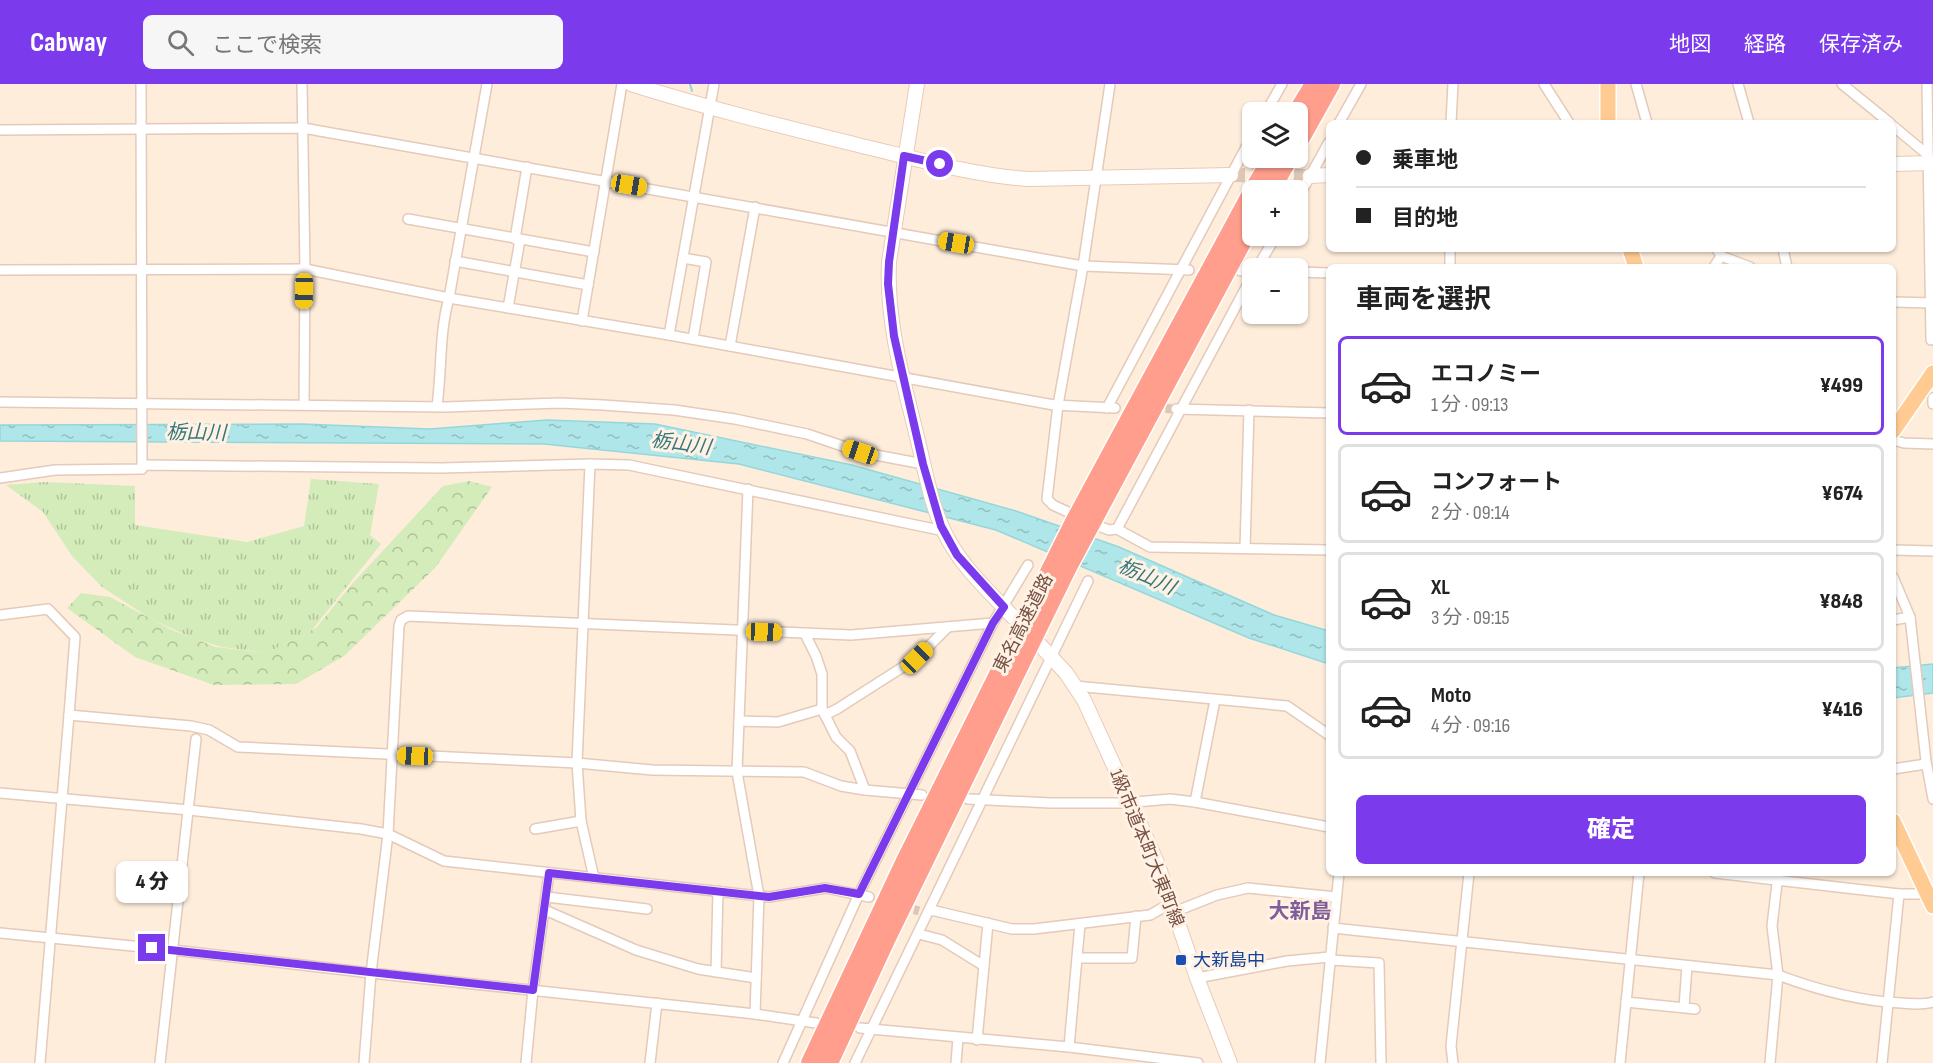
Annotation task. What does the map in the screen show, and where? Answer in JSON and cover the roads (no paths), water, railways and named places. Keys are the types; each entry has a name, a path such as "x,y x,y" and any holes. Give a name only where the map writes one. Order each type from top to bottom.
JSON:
{"highway":[{"path":"1304,102 1314,84"},
{"path":"1308,125 1331,84"},
{"name":"東名高速道路","path":"810,1063 904,863 1061,565 1242,212"},
{"name":"東名高速道路","path":"1083,521 1242,242"},
{"name":"東名高速道路","path":"829,1063 1061,565"}],"main road":[{"path":"1608,84 1608,120"},
{"path":"1896,410 1933,359"},
{"path":"1896,427 1933,372"},
{"path":"1896,827 1931,898"}],"street":[{"path":"0,478 55,470 142,469 141,84"},
{"path":"302,84 303,405"},
{"path":"436,406 441,376 443,319 449,298 487,84"},
{"path":"582,321 622,84"},
{"path":"631,84 710,108 904,156 1002,177 1095,178 1231,175"},
{"path":"669,335 714,84"},
{"path":"917,84 904,156 888,284 894,336 924,466 942,528 967,567 1014,617"},
{"path":"1110,84 1083,266 1058,405 1047,499 1053,505 1083,521 1109,530 1117,529 1150,547 1326,550"},
{"path":"1272,102 1282,84"},
{"path":"1341,120 1361,84"},
{"path":"1451,120 1452,84"},
{"path":"1544,84 1567,120"},
{"path":"1636,84 1646,120"},
{"path":"1738,84 1748,120"},
{"path":"1842,84 1886,120"},
{"path":"1927,84 1930,160 1931,340"},
{"path":"0,130 303,128 1083,266 1185,269"},
{"path":"1896,129 1930,160"},
{"path":"1308,180 1326,147"},
{"path":"0,270 304,270 449,298 693,339 1058,405 1111,408 1185,269 1242,155"},
{"path":"1896,164 1930,160"},
{"path":"508,308 527,167"},
{"path":"1310,176 1326,175"},
{"path":"730,346 755,207"},
{"path":"408,219 594,252"},
{"path":"1719,253 1743,264"},
{"path":"683,258 706,262 693,339"},
{"path":"455,261 588,285"},
{"path":"1308,272 1326,273"},
{"path":"1117,529 1242,294"},
{"path":"1896,302 1932,302"},
{"path":"1933,398 1933,404"},
{"path":"0,402 436,406 560,403 674,410 735,419 807,434 860,452 924,466"},
{"path":"1179,409 1326,412"},
{"path":"1245,548 1248,411"},
{"path":"1896,441 1933,444"},
{"path":"590,464 577,763 581,821 594,878"},
{"path":"142,465 441,468 629,465 942,528"},
{"path":"748,489 737,772 759,896 755,1014"},
{"path":"1896,550 1933,551"},
{"path":"783,1063 993,623 1028,565"},
{"path":"855,1063 1088,581"},
{"path":"1896,584 1910,617 1913,656 1933,799"},
{"path":"0,615 48,609 75,637 40,1063"},
{"path":"364,1063 371,973 388,834 401,620 408,616 851,635 993,623"},
{"path":"1896,619 1910,617"},
{"path":"739,721 778,722 824,712 917,658 948,627"},
{"path":"805,634 822,674 824,712 836,737 850,751 865,790"},
{"name":"1級市道本町大東町線","path":"1040,645 1052,657 1084,700 1131,803 1158,865 1197,978 1230,1063"},
{"path":"1075,686 1287,706 1326,733"},
{"path":"1195,802 1215,700"},
{"path":"69,715 190,726 209,730 238,747 577,763 652,770 804,772 841,786 922,795"},
{"path":"160,1063 196,739"},
{"path":"1896,768 1928,761"},
{"path":"0,793 189,810 361,829 388,834 444,861 759,896 778,897 825,888 864,896"},
{"path":"968,799 1050,803 1131,803 1170,799 1326,826"},
{"path":"535,829 581,821"},
{"path":"526,1063 533,990 549,873"},
{"path":"1320,1063 1339,876"},
{"path":"1453,1063 1451,1047 1469,876"},
{"path":"1620,1063 1640,876"},
{"path":"1770,1063 1778,975 1772,926 1777,876 1931,898"},
{"path":"919,911 930,911 1012,929 1034,930 1150,915 1172,907 1248,888 1336,897"},
{"path":"716,972 718,891"},
{"path":"1882,1063 1899,894"},
{"path":"547,897 647,909"},
{"path":"545,910 636,950 716,972 756,978"},
{"path":"1077,957 1132,958 1136,916"},
{"path":"977,1040 988,923"},
{"path":"1070,1047 1080,924"},
{"path":"1333,928 1778,975 1834,994 1888,1002 1926,1004 1933,1002"},
{"path":"0,933 657,1003 816,1023"},
{"path":"919,934 942,940 984,966"},
{"path":"1197,978 1287,961 1330,959 1379,963 1381,1063"},
{"path":"1684,1007 1687,966"},
{"path":"1626,1002 1695,1009"},
{"path":"650,1063 657,1003"},
{"path":"860,1028 1070,1047 1151,1060 1198,1063"},
{"path":"956,1063 958,1038"}],"water":[{"name":"栃山川","path":"547,420 655,424 852,465 1016,511 1119,547 1274,615 1326,630 1326,663 1249,638 996,530 739,464 544,444 0,441 0,425 302,424 430,429"},
{"path":"1933,664 1933,693 1896,698 1896,668"}],"waterway":[{"path":"690,84 692,91"}],"tunnel":[{"path":"1231,175 1310,176"},
{"path":"1152,408 1176,409"},
{"path":"901,906 919,911"}],"place":[{"name":"大新島中","path":"1181,960"}],"district":[{"name":"大新島","path":"1300,911"}]}
